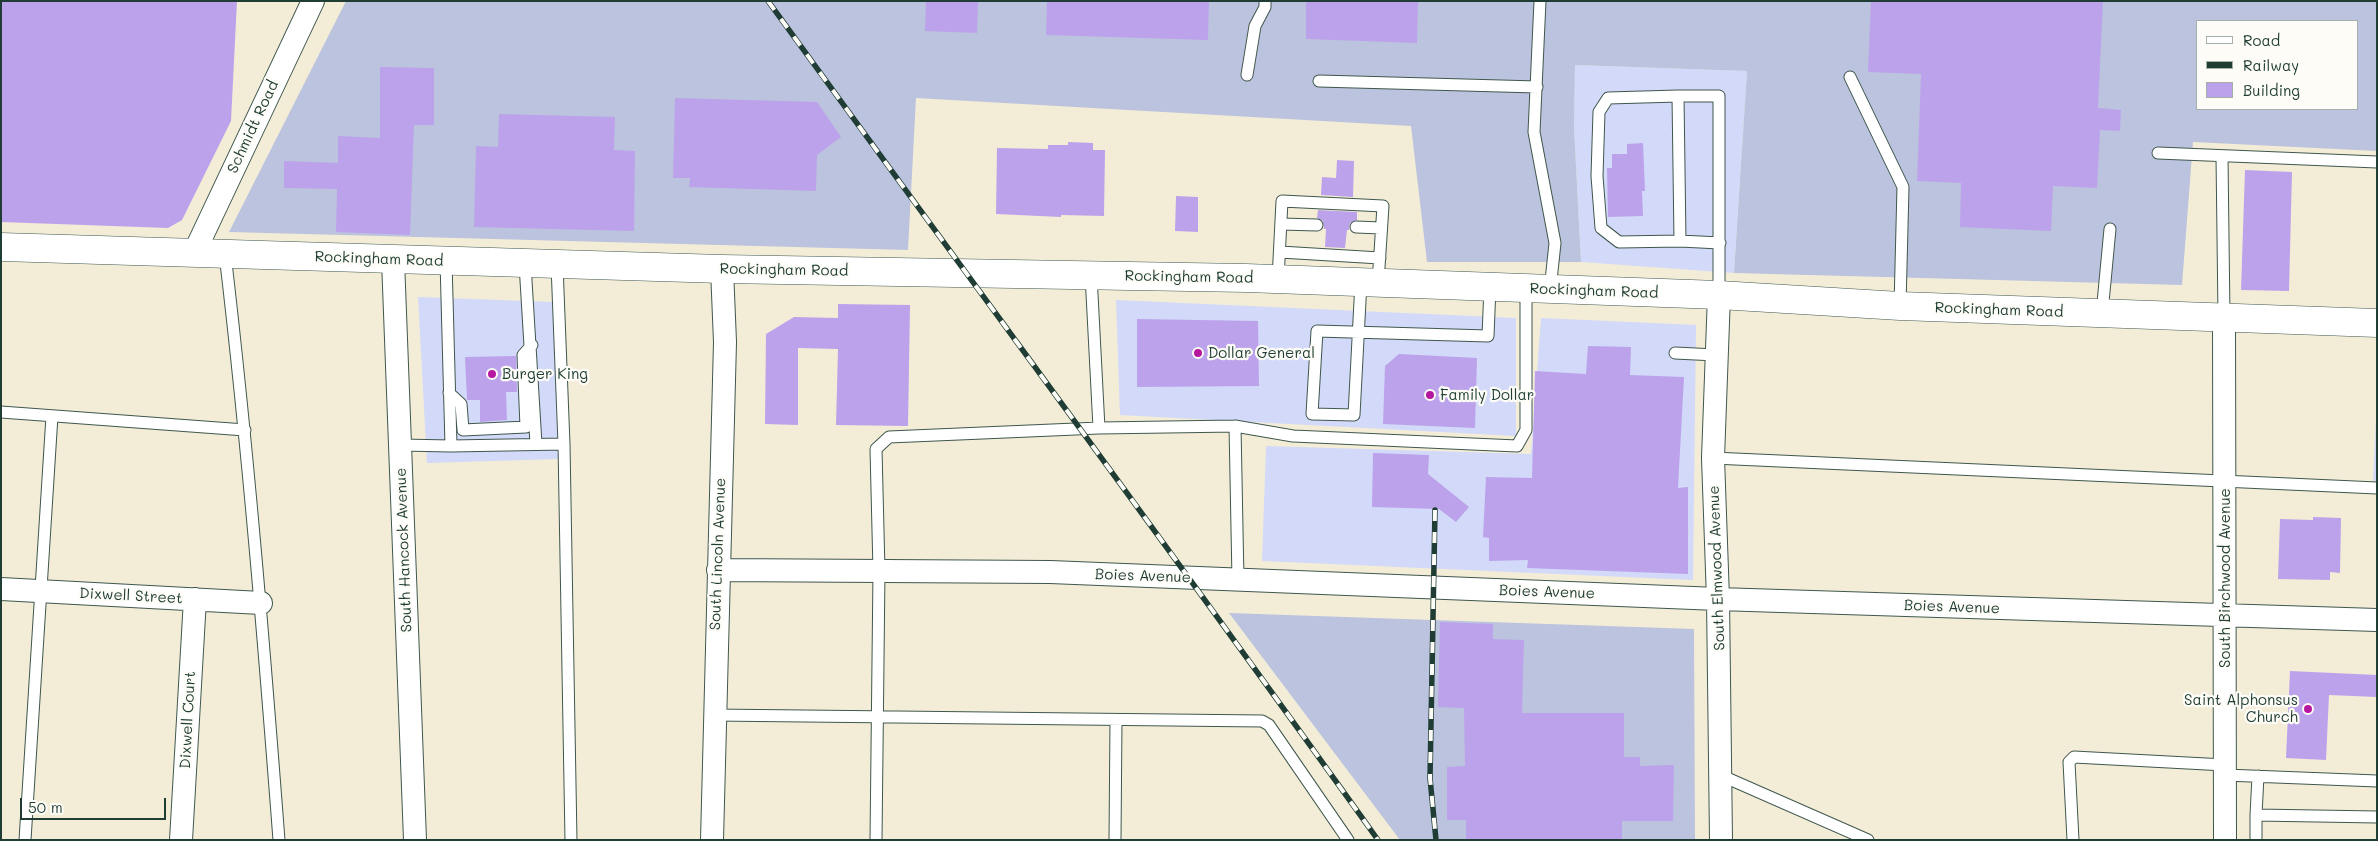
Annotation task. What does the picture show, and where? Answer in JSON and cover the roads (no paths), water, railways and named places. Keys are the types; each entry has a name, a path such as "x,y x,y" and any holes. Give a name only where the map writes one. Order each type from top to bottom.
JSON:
{"street":[{"name":"Schmidt Road","path":"194,254 313,1"},
{"name":"Rockingham Road","path":"1,247 722,269 1278,279 1373,274 1490,287 1719,295 1900,306 2377,323"},
{"name":"South Hancock Avenue","path":"393,260 415,840"},
{"name":"South Lincoln Avenue","path":"712,840 713,715 725,342 722,269"},
{"name":"South Elmwood Avenue","path":"1719,295 1714,458 1721,840"},
{"name":"South Birchwood Avenue","path":"2224,317 2225,840"},
{"name":"Boies Avenue","path":"718,570 1050,572 1718,599 2377,620"},
{"name":"Dixwell Street","path":"1,589 261,603"},
{"name":"Dixwell Court","path":"181,840 195,599"}],"lane":[{"path":"1247,75 1255,26 1265,7 1265,1"},
{"path":"876,840 879,571 876,449 889,437 1099,428 1235,426 1293,436 1516,446 1526,430 1538,289 1555,243 1534,132 1540,1"},
{"path":"1850,77 1903,187 1900,306"},
{"path":"1319,80 1536,87"},
{"path":"1678,96 1680,241"},
{"path":"1719,295 1720,243 1719,96 1608,98 1599,112 1597,176 1601,228 1619,242 1680,241 1720,243"},
{"path":"2158,154 2377,162"},
{"path":"2222,156 2224,317"},
{"path":"1278,279 1282,201 1383,206 1382,228 1373,274 1357,333 1354,415 1312,414 1317,331 1357,333 1488,336 1490,287"},
{"path":"1281,224 1316,225"},
{"path":"1356,227 1382,228"},
{"path":"2102,314 2110,229"},
{"path":"1280,252 1373,274"},
{"path":"225,254 245,430 261,603 279,840"},
{"path":"446,261 451,446"},
{"path":"525,264 532,345 536,444"},
{"path":"557,265 564,444 570,840"},
{"path":"1091,275 1099,428"},
{"path":"449,393 461,404 462,430 526,427 523,355 532,345"},
{"path":"1675,353 1716,354"},
{"path":"1,412 245,430"},
{"path":"25,840 52,416"},
{"path":"1235,426 1238,580"},
{"path":"400,445 564,444"},
{"path":"1714,458 2377,488"},
{"path":"713,715 1262,721 1269,726 1348,840"},
{"path":"1115,840 1116,720"},
{"path":"2073,840 2069,762 2074,757 2225,770 2258,776 2377,780"},
{"path":"1720,775 1868,840"},
{"path":"2256,840 2258,776"},
{"path":"2256,815 2377,817"}],"railway":[{"path":"768,1 1378,840"},
{"path":"1435,510 1430,778 1436,840"}],"place":[{"name":"Dollar General","path":"1198,353"},
{"name":"Burger King","path":"492,374"},
{"name":"Family Dollar","path":"1430,395"},
{"name":"Saint Alphonsus Church","path":"2308,709"}]}
